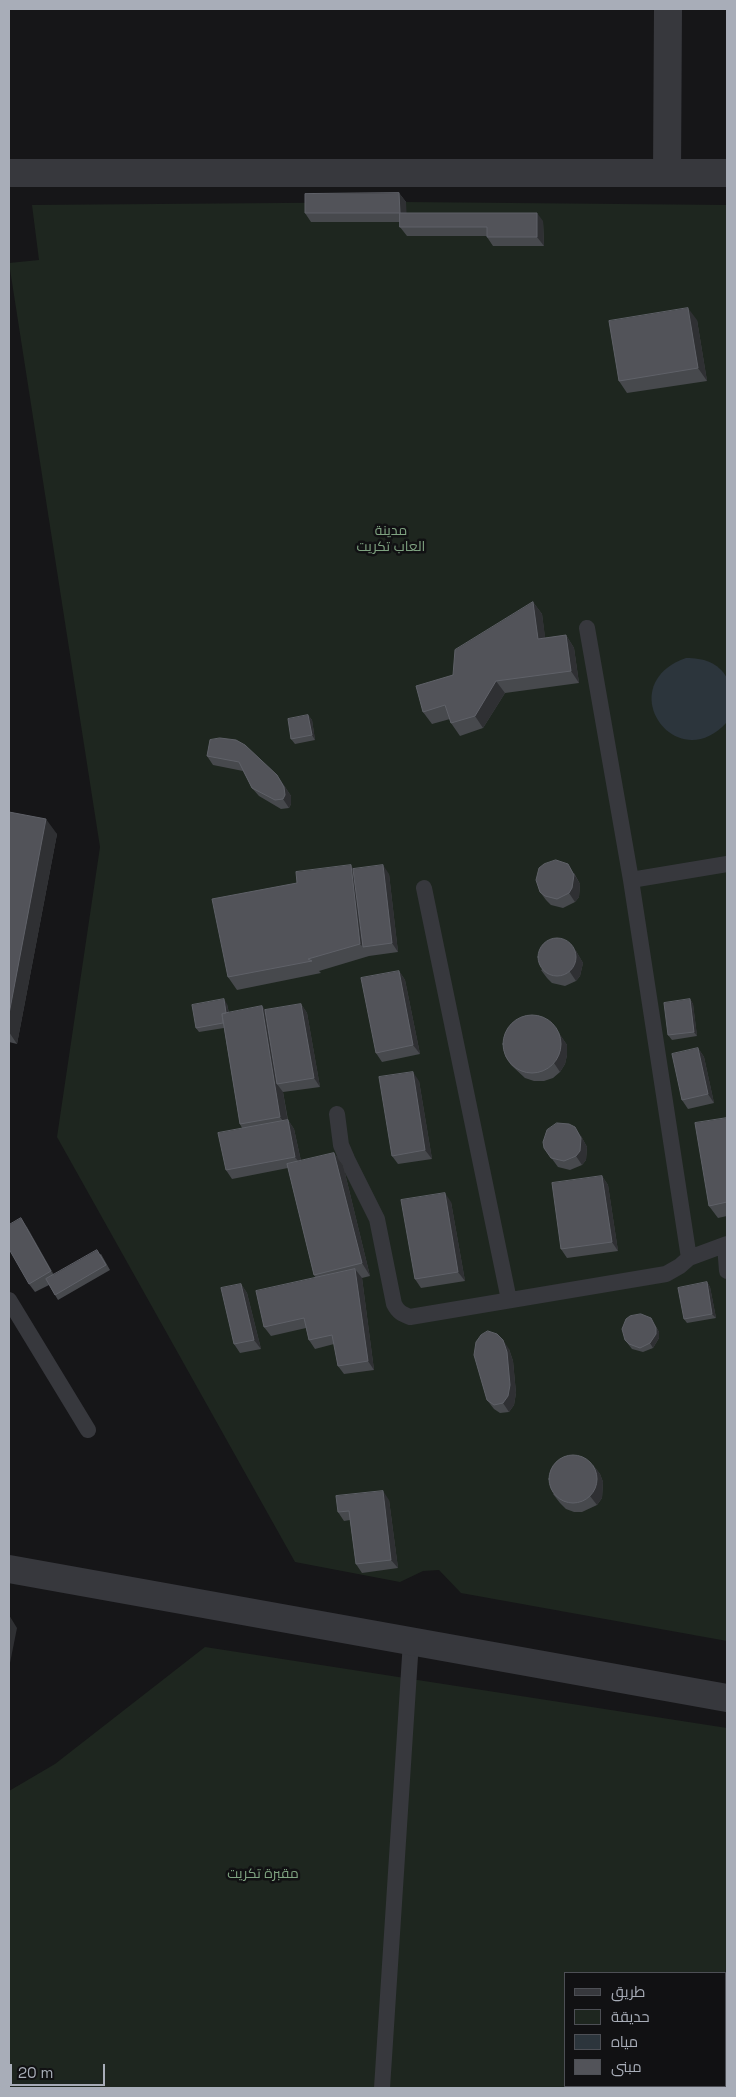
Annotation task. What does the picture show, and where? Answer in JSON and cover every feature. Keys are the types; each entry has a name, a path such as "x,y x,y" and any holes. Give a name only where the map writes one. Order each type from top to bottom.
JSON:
{"street":[{"path":"667,173 668,9"},
{"path":"9,173 727,174"},
{"path":"9,1569 727,1698"}],"lane":[{"path":"587,628 631,880 690,1258"},
{"path":"631,880 727,864"},
{"path":"424,888 510,1300"},
{"path":"337,1114 341,1145 346,1159 367,1196 377,1219 394,1304 397,1310 410,1317 666,1274 690,1258 726,1244 727,1272"},
{"path":"9,1300 88,1430"},
{"path":"382,2088 411,1641"}],"green space":[{"name":"مدينة العاب تكريت","path":"406,202 727,205 727,1641 461,1593 439,1570 423,1571 400,1582 295,1562 57,1137 100,847 9,263 39,260 32,205"},
{"name":"مقبرة تكريت","path":"205,1647 727,1728 727,2088 9,2088 9,1791 55,1764"}],"water":[{"path":"686,658 710,662 719,668 727,678 727,722 707,737 688,740 672,734 659,722 652,705 653,687 664,671"}],"building":[{"path":"399,193 400,213 305,213 305,194"},
{"path":"400,213 537,213 537,237 487,237 487,227 400,227"},
{"path":"688,308 698,368 619,381 609,321"},
{"path":"533,602 538,639 566,635 571,671 496,681 475,716 451,723 445,705 423,712 416,686 453,675 455,650"},
{"path":"308,715 312,735 291,739 288,719"},
{"path":"220,738 236,740 245,745 277,775 284,787 285,795 283,799 275,800 252,788 239,762 207,756 210,740"},
{"path":"9,812 46,819 9,1014"},
{"path":"556,860 568,864 574,875 572,888 569,893 557,899 545,896 540,892 536,880 539,868"},
{"path":"351,865 360,944 308,959 312,961 228,977 212,899 297,883 296,872"},
{"path":"383,865 392,943 363,947 353,869"},
{"path":"557,938 571,943 576,957 571,971 557,976 543,971 538,957 543,943"},
{"path":"399,971 413,1045 376,1053 361,978"},
{"path":"224,999 226,1013 222,1014 223,1023 196,1028 192,1005"},
{"path":"690,999 694,1032 668,1035 664,1003"},
{"path":"301,1004 314,1078 277,1084 265,1010"},
{"path":"262,1006 280,1117 240,1124 222,1014"},
{"path":"532,1015 543,1017 556,1028 561,1044 559,1055 548,1068 532,1073 521,1071 508,1060 503,1044 505,1033 516,1020"},
{"path":"698,1048 708,1094 682,1100 672,1054"},
{"path":"413,1072 425,1150 392,1156 379,1077"},
{"path":"727,1118 727,1202 709,1206 695,1123"},
{"path":"288,1120 295,1157 226,1170 218,1133"},
{"path":"557,1123 569,1124 575,1127 581,1138 580,1151 576,1156 564,1161 551,1158 544,1148 543,1142 547,1130"},
{"path":"334,1153 362,1263 314,1275 287,1164"},
{"path":"602,1176 612,1242 561,1249 552,1183"},
{"path":"445,1193 458,1272 415,1279 401,1200"},
{"path":"21,1218 51,1271 29,1284 9,1249 9,1225"},
{"path":"97,1250 106,1265 55,1295 46,1279"},
{"path":"355,1269 368,1361 338,1366 332,1335 309,1340 304,1318 264,1327 256,1291"},
{"path":"707,1282 712,1314 684,1319 678,1288"},
{"path":"241,1284 254,1340 234,1344 221,1288"},
{"path":"641,1314 651,1318 656,1328 656,1334 650,1343 640,1348 629,1344 625,1340 622,1329 626,1319 630,1316"},
{"path":"488,1331 497,1334 503,1340 507,1352 510,1385 508,1396 503,1403 494,1405 487,1400 474,1355 476,1342 481,1335"},
{"path":"568,1455 578,1455 590,1462 597,1474 597,1484 590,1496 578,1503 568,1503 560,1499 553,1492 549,1484 549,1474 553,1466 560,1459"},
{"path":"383,1491 391,1560 356,1564 349,1511 338,1512 336,1496"}]}
